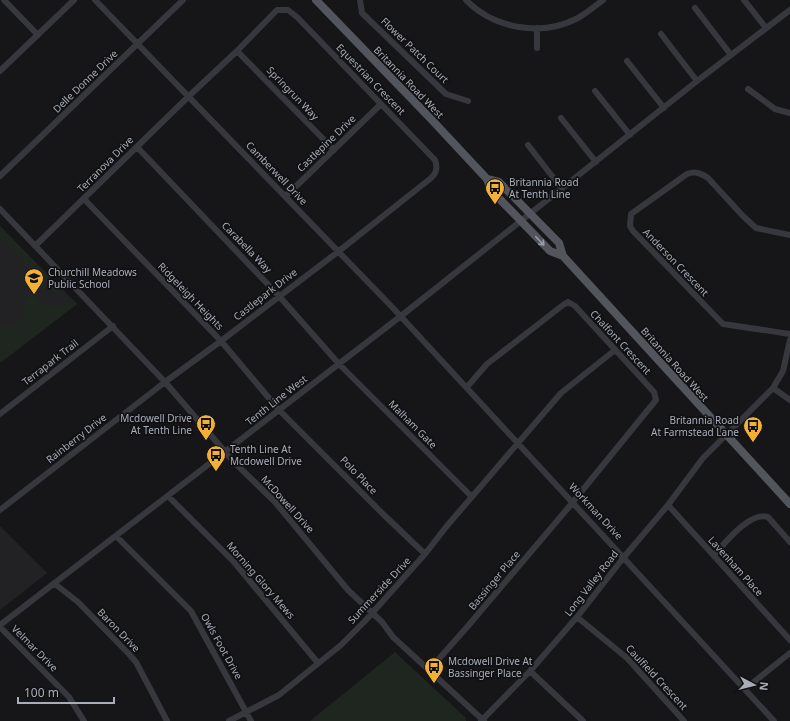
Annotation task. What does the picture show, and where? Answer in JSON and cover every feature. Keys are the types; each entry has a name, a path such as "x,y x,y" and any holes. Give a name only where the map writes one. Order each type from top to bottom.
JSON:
{"main road":[{"name":"Britannia Road West","path":"316,0 487,179 491,190 550,251 563,256"},
{"name":"Britannia Road West","path":"487,179 499,182 559,243 563,256 790,504"}],"street":[{"path":"4,0 38,35"},
{"path":"0,71 74,0"},
{"name":"Camberwell Drive","path":"95,0 401,316"},
{"name":"Delle Donne Drive","path":"0,176 183,0"},
{"name":"Flower Patch Court","path":"360,0 362,13 446,94 468,100"},
{"path":"466,0 484,14 496,20 522,28 552,26 573,20 603,0"},
{"path":"744,0 766,28"},
{"path":"695,8 731,55"},
{"name":"Equestrian Crescent","path":"189,96 237,51 277,10 288,10 298,17 436,160 438,166 434,176 339,251"},
{"name":"Tenth Line West","path":"0,626 401,316 697,81 790,10"},
{"path":"537,28 537,48"},
{"path":"661,34 697,81"},
{"name":"Springrun Way","path":"237,51 334,150"},
{"path":"627,61 664,108"},
{"path":"748,89 775,109 790,113"},
{"path":"595,91 630,135"},
{"name":"Terranova Drive","path":"35,246 189,96"},
{"name":"Castlepine Drive","path":"286,196 381,104"},
{"path":"562,118 596,162"},
{"path":"528,145 562,189"},
{"name":"Carabella Way","path":"136,147 280,296 339,364"},
{"name":"Anderson Crescent","path":"790,235 756,228 708,178 701,173 693,172 687,174 631,214 630,226 633,231 723,324 790,334"},
{"name":"Ridgeleigh Heights","path":"84,199 221,342 279,410"},
{"name":"McDowell Drive","path":"0,209 113,326 165,382 226,452 275,502 348,590 373,613 393,636 482,721"},
{"name":"Castlepark Drive","path":"165,382 221,342 339,251"},
{"name":"Chalfont Crescent","path":"467,387 487,364 563,305 568,302 575,306 654,392 656,400 573,502"},
{"name":"Workman Drive","path":"401,316 774,721"},
{"name":"Terrapark Trail","path":"0,414 113,326"},
{"name":"Long Valley Road","path":"482,721 530,671 577,617 624,557 668,505 703,458 773,388 783,371 790,340"},
{"name":"Summerside Drive","path":"229,721 279,695 341,644 373,613 425,554 518,442 561,393 615,350"},
{"name":"Malham Gate","path":"339,364 472,497"},
{"name":"Rainberry Drive","path":"0,510 165,382"},
{"path":"773,388 790,400"},
{"name":"Polo Place","path":"279,410 425,554"},
{"name":"Morning Glory Mews","path":"168,496 234,562 318,663"},
{"name":"Bassinger Place","path":"429,670 573,502"},
{"name":"Lavenham Place","path":"668,505 790,640"},
{"path":"714,555 736,531 755,518 763,516 768,517 790,542"},
{"name":"Owls Foot Drive","path":"116,536 191,611 251,721"},
{"name":"Baron Drive","path":"55,584 78,602 136,662 167,721"},
{"name":"Caulfield Crescent","path":"577,617 627,658 684,721"},
{"name":"Velmar Drive","path":"0,626 69,697 84,721"},
{"path":"745,689 790,653"},
{"path":"530,671 583,721"}],"shaded area":[{"name":"Churchill Meadows Public School","path":"0,226 77,304 0,363"},
{"path":"0,226 64,292 58,295 54,293 0,237"},
{"path":"32,294 43,305 59,306 72,299 77,304 0,363 0,325 11,325 19,321 24,314 23,303"},
{"path":"0,526 47,573 0,610"},
{"path":"395,652 466,718 466,721 310,721"}],"place":[{"name":"Britannia Road At Tenth Line","path":"495,205"},
{"name":"Churchill Meadows Public School","path":"34,295"},
{"name":"Mcdowell Drive At Tenth Line","path":"206,441"},
{"name":"Britannia Road At Farmstead Lane","path":"753,443"},
{"name":"Tenth Line At Mcdowell Drive","path":"216,472"},
{"name":"Mcdowell Drive At Bassinger Place","path":"434,684"}]}
